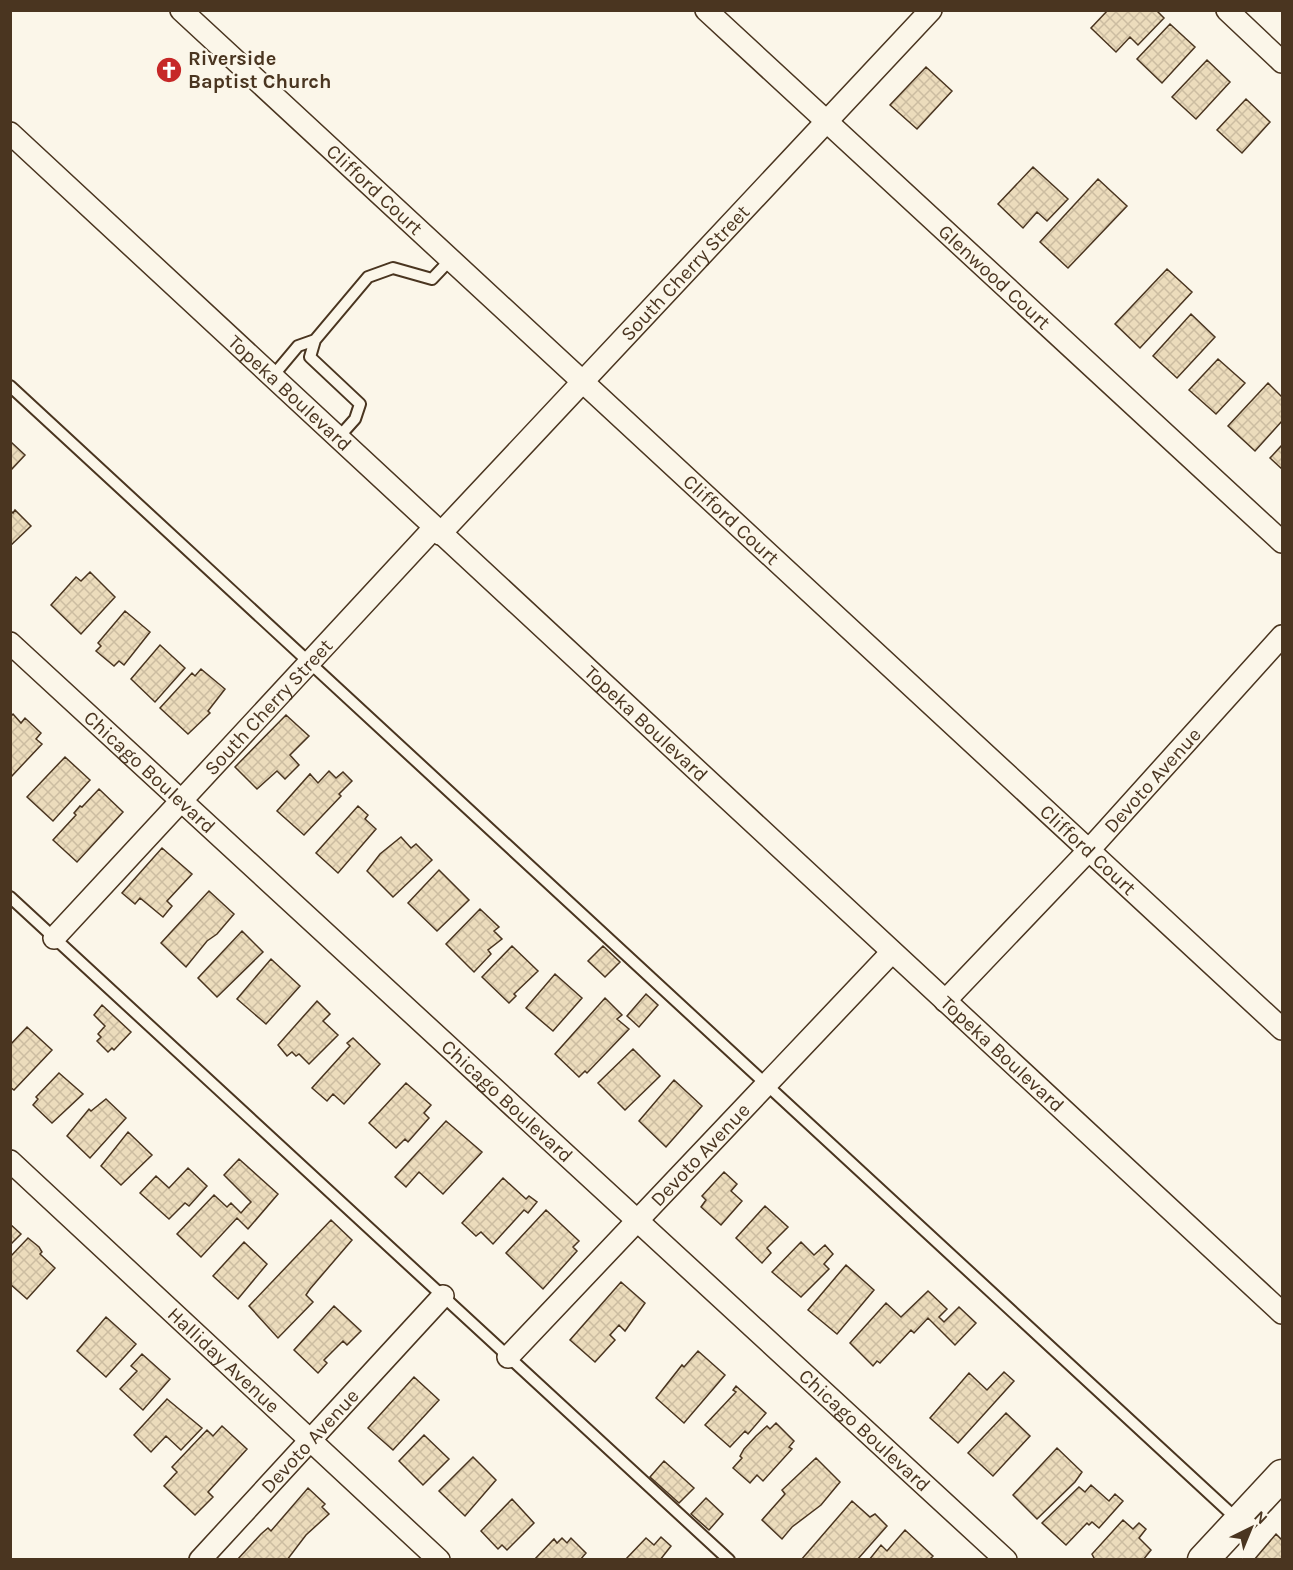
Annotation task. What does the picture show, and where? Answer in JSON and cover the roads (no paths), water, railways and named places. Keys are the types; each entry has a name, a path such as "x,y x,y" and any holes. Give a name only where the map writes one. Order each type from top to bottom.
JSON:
{"main road":[{"path":"1203,1560 1282,1475"}],"street":[{"name":"Clifford Court","path":"181,10 1282,1029"},
{"name":"Glenwood Court","path":"706,10 1282,542"},
{"name":"South Cherry Street","path":"54,938 310,663 584,381 931,10"},
{"path":"1227,10 1282,62"},
{"name":"Topeka Boulevard","path":"10,133 1282,1313"},
{"name":"Devoto Avenue","path":"945,1002 1089,850 1282,636"},
{"name":"Chicago Boulevard","path":"10,643 1006,1560"},
{"name":"Devoto Avenue","path":"508,1357 892,952"},
{"name":"Halliday Avenue","path":"10,1161 439,1560"},
{"name":"Devoto Avenue","path":"200,1560 443,1296"}],"lane":[{"path":"338,438 355,419 360,404 310,357 315,340 368,277 393,268 432,279 451,259"},
{"path":"272,376 298,346 315,340"},
{"path":"10,386 1239,1521"},
{"path":"10,897 729,1560"}],"place":[{"name":"Riverside Baptist Church","path":"169,70"}]}
